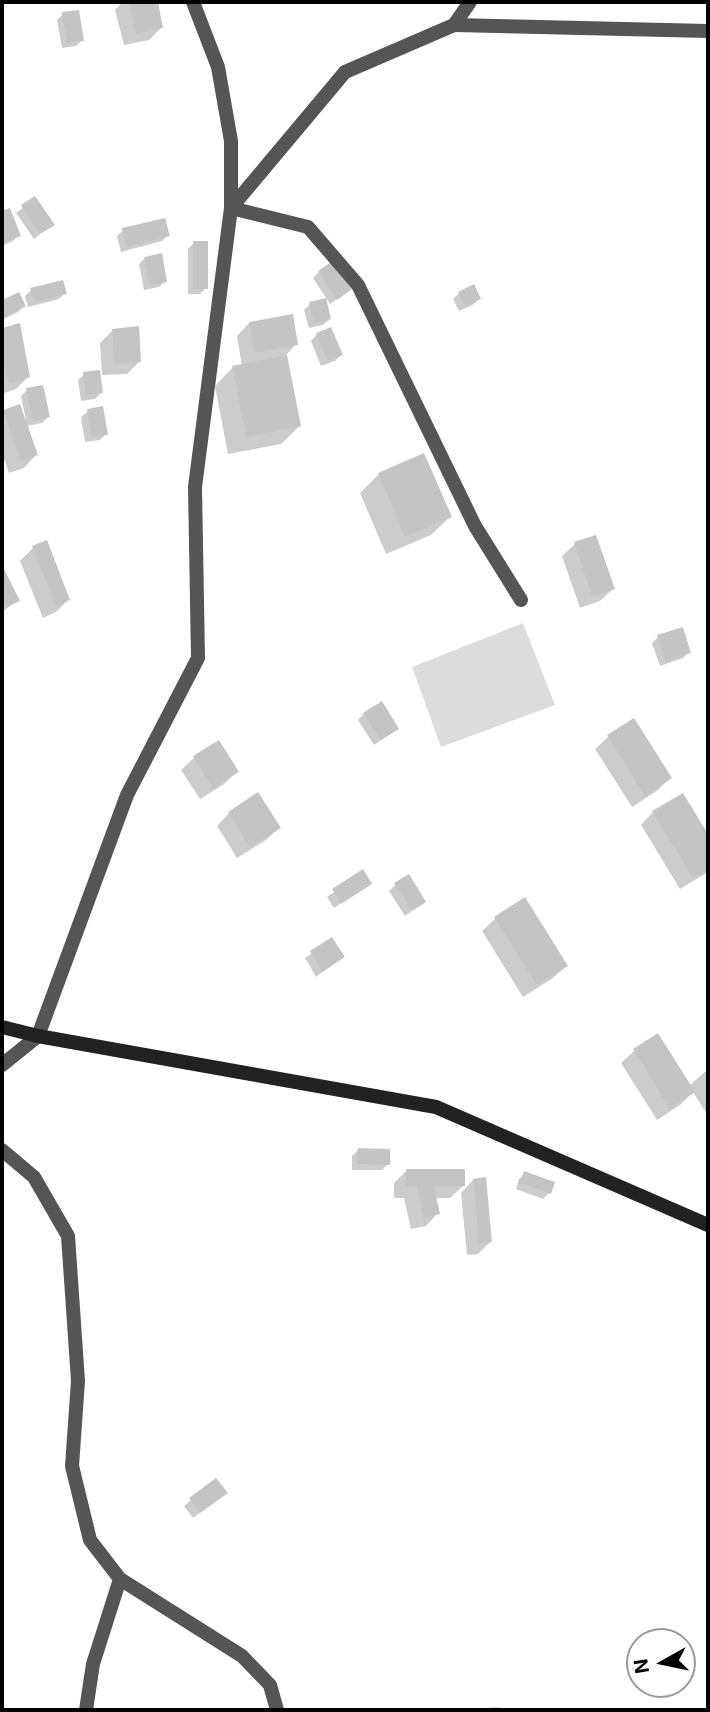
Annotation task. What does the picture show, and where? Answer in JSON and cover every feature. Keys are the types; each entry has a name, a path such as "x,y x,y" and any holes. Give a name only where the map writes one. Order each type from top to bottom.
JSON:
{"main road":[{"path":"2,1027 38,1036 436,1107 708,1225"}],"street":[{"path":"2,1065 38,1036 127,795 198,659 195,487 231,208 231,141 218,67 192,2"},
{"path":"454,25 470,2"},
{"path":"231,208 345,72 454,25 708,31"},
{"path":"231,208 309,227 358,285 475,526 521,600"},
{"path":"2,1150 34,1177 68,1236 78,1381 72,1466 90,1540 120,1579 242,1656 270,1685 277,1710"},
{"path":"86,1710 93,1664 120,1579"}],"shaded area":[{"path":"523,623 555,705 441,747 412,667"}],"building":[{"path":"129,2 158,2 163,28 136,34"},
{"path":"79,10 84,41 67,43 62,12"},
{"path":"35,196 55,225 40,234 21,205"},
{"path":"10,208 21,236 2,243 2,211"},
{"path":"165,218 170,236 127,247 122,228"},
{"path":"193,241 208,241 208,289 193,289"},
{"path":"162,253 167,282 149,285 144,257"},
{"path":"334,260 352,289 337,300 318,271"},
{"path":"63,280 67,294 34,302 30,288"},
{"path":"474,284 481,299 465,306 458,292"},
{"path":"19,292 26,306 2,318 2,300"},
{"path":"326,298 331,319 314,323 309,302"},
{"path":"293,314 298,345 254,353 249,322"},
{"path":"20,323 30,377 10,384 2,366 2,328"},
{"path":"139,326 141,362 114,364 112,329"},
{"path":"331,327 343,355 327,361 316,333"},
{"path":"287,355 301,426 246,437 232,366"},
{"path":"100,370 103,393 86,395 83,372"},
{"path":"43,385 50,417 33,421 26,388"},
{"path":"20,404 38,455 21,461 3,410"},
{"path":"103,406 108,435 91,437 87,409"},
{"path":"424,453 452,517 405,537 378,473"},
{"path":"596,535 615,589 592,597 574,542"},
{"path":"47,540 70,600 56,606 32,546"},
{"path":"2,565 20,601 7,607 2,596"},
{"path":"683,627 691,653 666,661 657,635"},
{"path":"382,701 399,729 381,740 363,713"},
{"path":"634,718 672,778 645,796 607,735"},
{"path":"219,740 239,772 213,788 193,756"},
{"path":"258,792 281,828 250,847 228,812"},
{"path":"683,793 708,834 708,869 693,878 652,811"},
{"path":"363,869 372,884 341,904 332,889"},
{"path":"409,874 426,902 412,911 394,883"},
{"path":"525,897 568,966 537,985 494,917"},
{"path":"332,937 345,957 322,972 310,951"},
{"path":"658,1033 695,1092 670,1109 633,1049"},
{"path":"358,1148 390,1149 390,1165 357,1164"},
{"path":"406,1169 465,1169 465,1186 434,1186 440,1214 423,1218 417,1186 406,1186"},
{"path":"524,1171 555,1182 551,1194 520,1183"},
{"path":"486,1177 492,1242 479,1243 473,1179"},
{"path":"216,1478 228,1493 200,1513 189,1498"}]}
